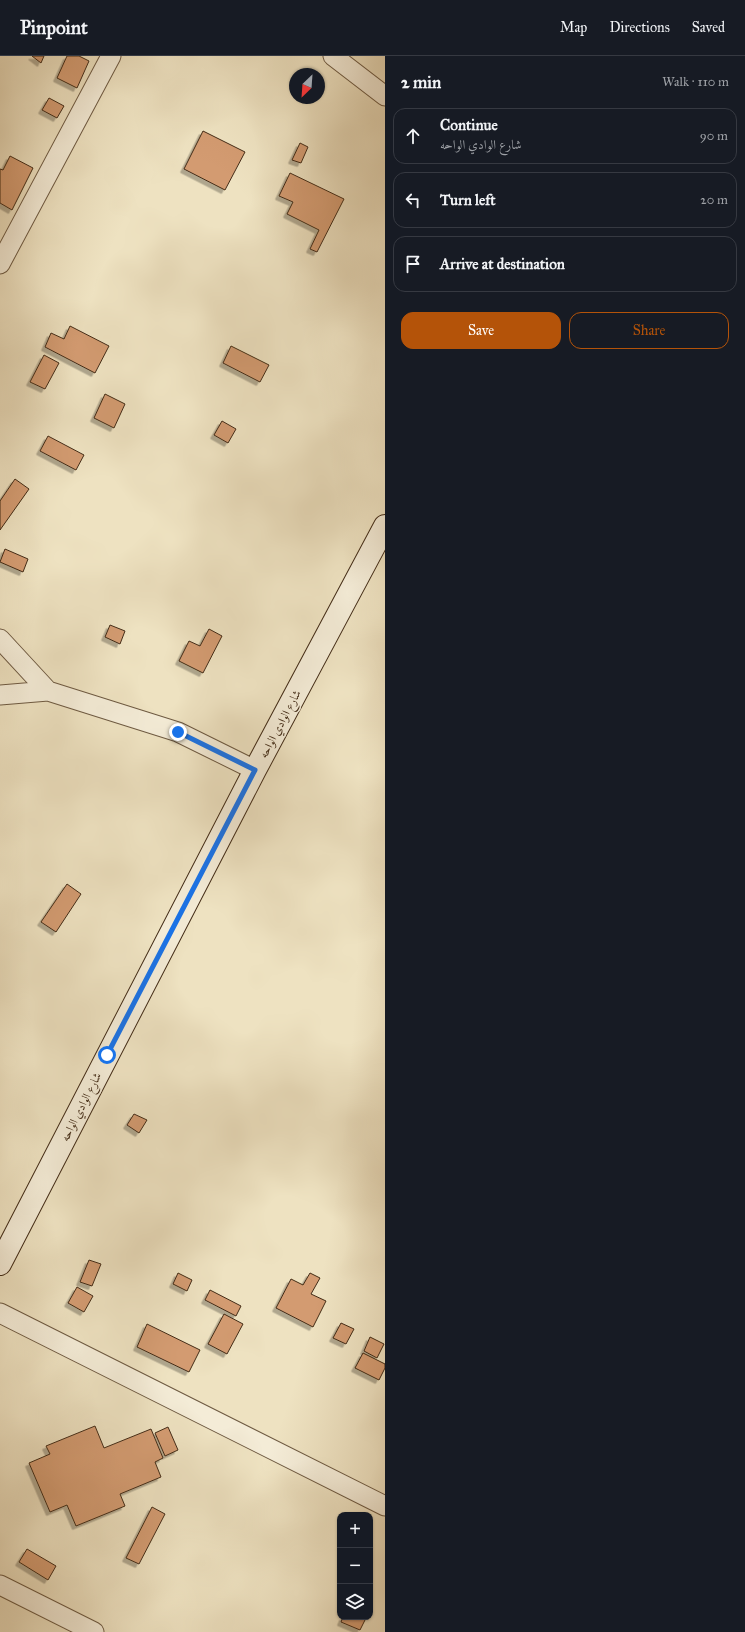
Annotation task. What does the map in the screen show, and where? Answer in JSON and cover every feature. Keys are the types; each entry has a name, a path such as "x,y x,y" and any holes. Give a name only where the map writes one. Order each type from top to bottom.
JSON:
{"main road":[{"name":"شارع الوادي الواحه","path":"0,1264 255,770 385,526"}],"street":[{"path":"0,264 111,56"},
{"path":"333,56 385,96"},
{"path":"0,639 48,691"},
{"path":"0,695 48,691 178,732 255,770"},
{"path":"0,1313 385,1506"},
{"path":"0,1585 94,1632"}],"building":[{"path":"32,56 44,56 41,63"},
{"path":"67,56 79,56 89,61 77,88 57,78"},
{"path":"49,98 64,106 57,118 42,110"},
{"path":"203,131 245,152 225,190 184,169"},
{"path":"300,143 308,147 301,163 292,160"},
{"path":"10,156 33,168 12,210 0,203 0,169 3,170"},
{"path":"290,173 344,199 317,252 310,249 319,230 287,214 293,202 279,196"},
{"path":"70,326 109,346 95,373 45,347 51,333 64,339"},
{"path":"231,346 269,365 260,382 223,363"},
{"path":"44,355 59,363 45,389 30,382"},
{"path":"105,394 125,404 114,428 94,418"},
{"path":"222,421 236,429 228,443 214,435"},
{"path":"48,436 84,455 76,470 40,451"},
{"path":"15,479 29,489 0,530 0,501"},
{"path":"5,549 28,559 23,572 0,562"},
{"path":"110,625 125,631 120,644 105,637"},
{"path":"209,629 222,636 203,673 179,661 189,641 200,646"},
{"path":"67,884 81,894 56,932 41,922"},
{"path":"134,1114 147,1120 139,1133 127,1125"},
{"path":"89,1260 101,1264 92,1286 80,1282"},
{"path":"178,1273 192,1280 187,1291 173,1284"},
{"path":"310,1273 320,1278 311,1294 326,1301 313,1327 276,1308 291,1279 303,1285"},
{"path":"77,1287 93,1296 84,1312 68,1303"},
{"path":"210,1290 241,1306 236,1316 205,1300"},
{"path":"224,1314 243,1324 227,1354 208,1344"},
{"path":"341,1323 354,1329 346,1344 333,1338"},
{"path":"147,1324 200,1350 189,1372 137,1347"},
{"path":"370,1337 384,1344 377,1358 364,1351"},
{"path":"363,1353 385,1364 385,1368 379,1380 355,1368"},
{"path":"95,1426 104,1448 151,1429 163,1458 155,1462 161,1477 120,1494 125,1506 76,1526 67,1505 50,1512 29,1463 50,1454 46,1446"},
{"path":"168,1427 178,1450 165,1456 155,1433"},
{"path":"152,1507 165,1514 139,1564 126,1558"},
{"path":"27,1549 56,1566 48,1580 19,1562"},
{"path":"342,1620 365,1620 360,1630 341,1622"}],"route":[{"path":"107,1055 255,770 178,732"}]}
